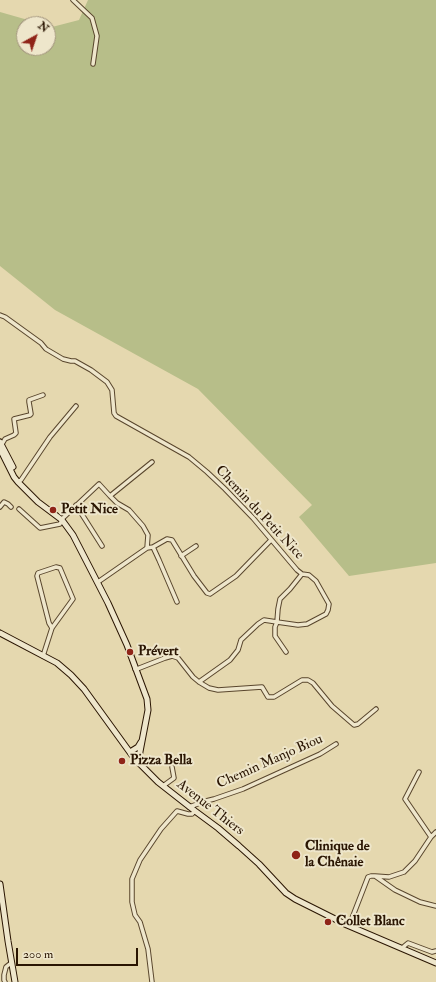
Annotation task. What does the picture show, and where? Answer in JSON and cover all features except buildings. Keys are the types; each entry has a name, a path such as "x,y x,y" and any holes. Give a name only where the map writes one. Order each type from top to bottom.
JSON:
{"main road":[{"path":"1,446 14,477 20,481 38,502 62,519 73,535 98,582 127,645 147,699 148,710 138,762"},
{"name":"Avenue Thiers","path":"0,633 56,663 71,675 84,689 138,762 163,786 239,846 259,864 286,893 349,926 436,964"},
{"path":"130,752 138,747 141,742"},
{"path":"0,884 2,915 14,982"}],"street":[{"path":"73,0 92,18 97,36 94,64"},
{"name":"Chemin du Petit Nice","path":"0,315 6,317 41,343 46,349 63,359 76,361 91,370 106,382 112,390 114,413 116,416 189,457 225,489 264,530 297,570 302,574 309,575 316,581 329,604 326,614 307,624 298,626 276,622"},
{"path":"1,446 5,439 16,433 14,419 31,414 28,402 29,400 43,395"},
{"path":"20,481 50,437 76,406"},
{"path":"110,496 152,462"},
{"path":"19,509 40,528 60,524 62,519 99,484 117,503 129,510 143,526 148,535 147,548"},
{"path":"0,507 4,502 11,507"},
{"path":"76,505 102,546"},
{"path":"98,582 147,548 153,547 167,539 172,540 194,576 207,594 210,594 236,576 271,540"},
{"path":"181,556 196,546"},
{"path":"153,547 177,602"},
{"path":"43,656 52,628 72,599 60,568 56,567 38,573 37,576 52,628"},
{"path":"286,652 275,636 275,627 280,599 302,574"},
{"path":"199,682 230,660 238,650 241,640 258,624 264,620 276,622"},
{"path":"135,669 172,656 178,658 188,672 199,682 209,688 218,690 262,687 268,697 274,697 302,680 308,680 313,683 332,706 354,725 358,724 376,709"},
{"name":"Chemin Manjo Biou","path":"189,807 243,789 320,754 336,744"},
{"path":"163,786 174,778 172,767"},
{"path":"419,772 405,799 431,837"},
{"path":"152,982 148,949 140,922 135,915 132,902 132,879 140,860 177,811 188,814 192,814 195,811"},
{"path":"349,926 368,877 389,877 404,872 415,861 436,832"},
{"path":"375,876 395,890 420,902 436,906"},
{"path":"402,948 408,943 432,952 436,951"},
{"path":"6,982 4,980 6,967 11,963"}],"green space":[{"path":"88,0 436,0 436,563 349,576 299,517 312,505 198,389 55,310 0,266 0,12 16,17 16,56 56,56 56,26 79,20"}],"place":[{"name":"Petit Nice","path":"53,510"},
{"name":"Prévert","path":"130,652"},
{"name":"Pizza Bella","path":"122,761"},
{"name":"Clinique de la Chênaie","path":"296,855"},
{"name":"Collet Blanc","path":"328,922"}]}
